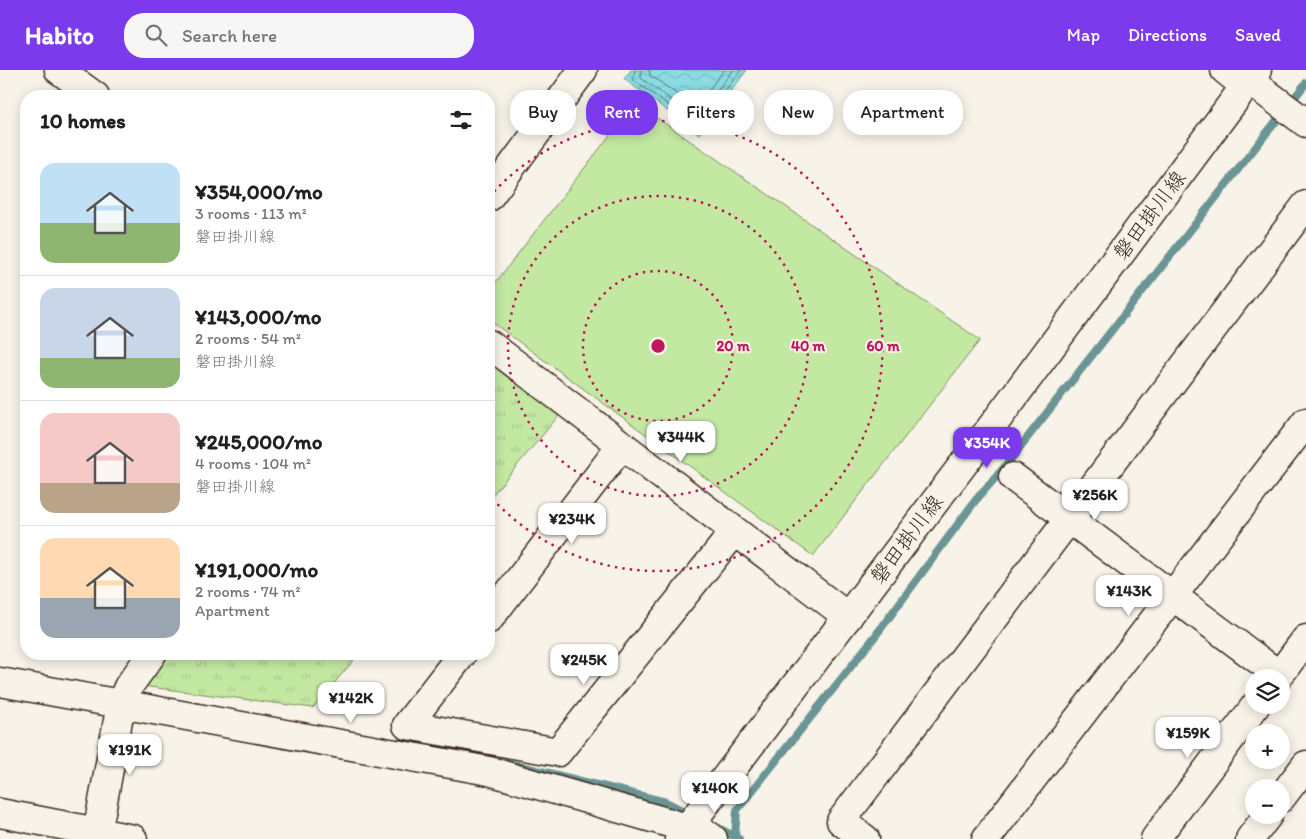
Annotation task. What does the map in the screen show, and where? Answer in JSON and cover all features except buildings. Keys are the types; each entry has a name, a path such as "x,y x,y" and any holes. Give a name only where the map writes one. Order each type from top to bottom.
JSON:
{"street":[{"path":"60,70 87,90"},
{"path":"495,189 583,70"},
{"path":"1244,76 1306,123"},
{"name":"磐田掛川線","path":"686,830 848,617 1244,76"},
{"path":"865,839 841,821 1306,205"},
{"path":"495,349 848,617"},
{"path":"986,839 1306,422"},
{"path":"495,611 622,445"},
{"path":"1013,476 1269,669"},
{"path":"457,660 407,725 558,752 735,531"},
{"path":"1283,669 1306,639"},
{"path":"97,836 125,696 148,660"},
{"path":"0,682 125,696 489,771 713,839"},
{"path":"1155,839 1249,714"},
{"path":"1290,786 1306,765"},
{"path":"0,813 97,836 133,839"},
{"path":"1250,839 1261,824"}],"green space":[{"path":"658,119 668,126 668,135 682,135 980,340 813,556 495,324 495,283 610,135 658,135"},
{"path":"495,364 561,413 495,492"},
{"path":"162,660 354,660 313,708 142,686"}],"water":[{"path":"631,70 747,70 732,90 668,90 668,111 658,104 658,90 639,90 624,79"}],"waterway":[{"path":"735,836 737,810 876,635 975,501 1002,470 1306,83"},
{"path":"501,761 666,802 692,815"},
{"path":"713,825 739,839"}]}
